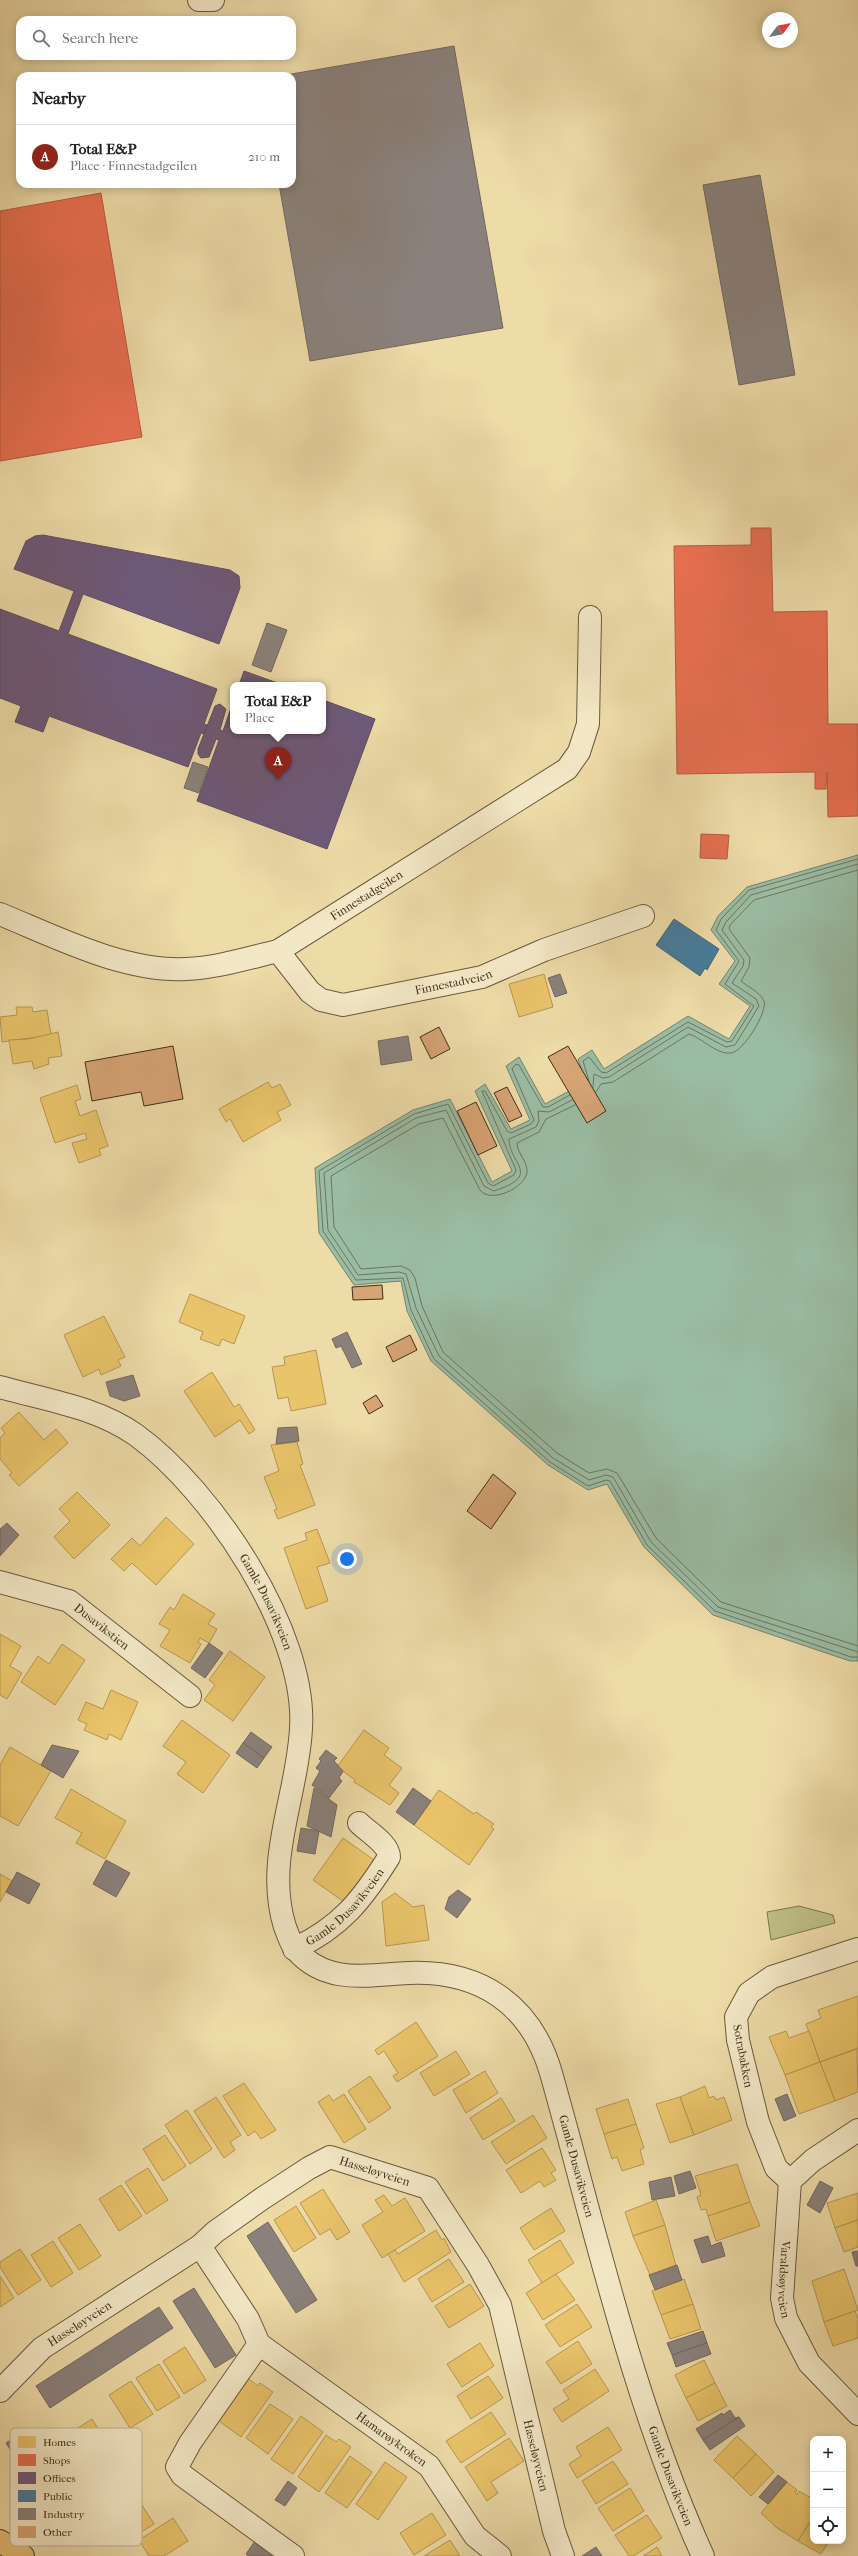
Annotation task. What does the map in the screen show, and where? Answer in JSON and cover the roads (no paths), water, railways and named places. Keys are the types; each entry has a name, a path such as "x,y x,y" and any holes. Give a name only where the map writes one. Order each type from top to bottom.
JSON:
{"main road":[{"path":"0,2541 23,2556"}],"street":[{"path":"199,0 213,0"},
{"name":"Finnestadgeilen","path":"0,914 61,940 136,965 185,969 236,962 278,951 567,769 579,752 588,724 590,617"},
{"name":"Finnestadveien","path":"278,951 310,992 321,1000 342,1005 482,977 544,950 643,916"},
{"name":"Gamle Dusavikveien","path":"0,1387 93,1412 134,1434 158,1454 210,1509 250,1570 270,1606 285,1638 295,1668 302,1726 298,1761 281,1839 277,1869 280,1907 294,1949 321,1968 339,1974 363,1978 426,1973 448,1976 477,1983 506,2000 524,2018 536,2035 545,2052 631,2363 671,2474 703,2556"},
{"name":"Dusavikstien","path":"0,1582 69,1601 190,1696"},
{"name":"Gamle Dusavikveien","path":"294,1949 324,1933 343,1918 360,1901 389,1857 389,1852 385,1846 359,1823"},
{"name":"Sotrabakken","path":"790,2181 776,2168 758,2122 738,2040 736,2017 749,1993 772,1977 858,1949"},
{"path":"790,2181 813,2160 858,2130"},
{"name":"Hasseløyveien","path":"0,2391 42,2348 200,2246 215,2232 263,2198 319,2162 330,2157 428,2188 478,2265 500,2305 554,2531 563,2556"},
{"name":"Varaldsøyveien","path":"790,2181 782,2298 786,2318 809,2363 858,2414"},
{"path":"200,2246 248,2319 259,2344 190,2443 176,2467 182,2475 293,2556"},
{"name":"Hamarøykroken","path":"259,2344 429,2466 475,2536 500,2556"}],"water":[{"path":"858,855 858,1661 850,1661 713,1615 644,1547 607,1484 588,1490 548,1465 431,1361 407,1311 401,1281 354,1285 319,1233 315,1168 413,1110 450,1099 492,1182 512,1171 475,1091 485,1084 511,1129 530,1120 506,1066 519,1057 545,1104 586,1082 578,1059 592,1050 604,1069 688,1016 729,1039 750,1006 719,984 735,961 711,930 718,916 747,887"}],"place":[{"name":"Total E&P","path":"278,780"}]}
